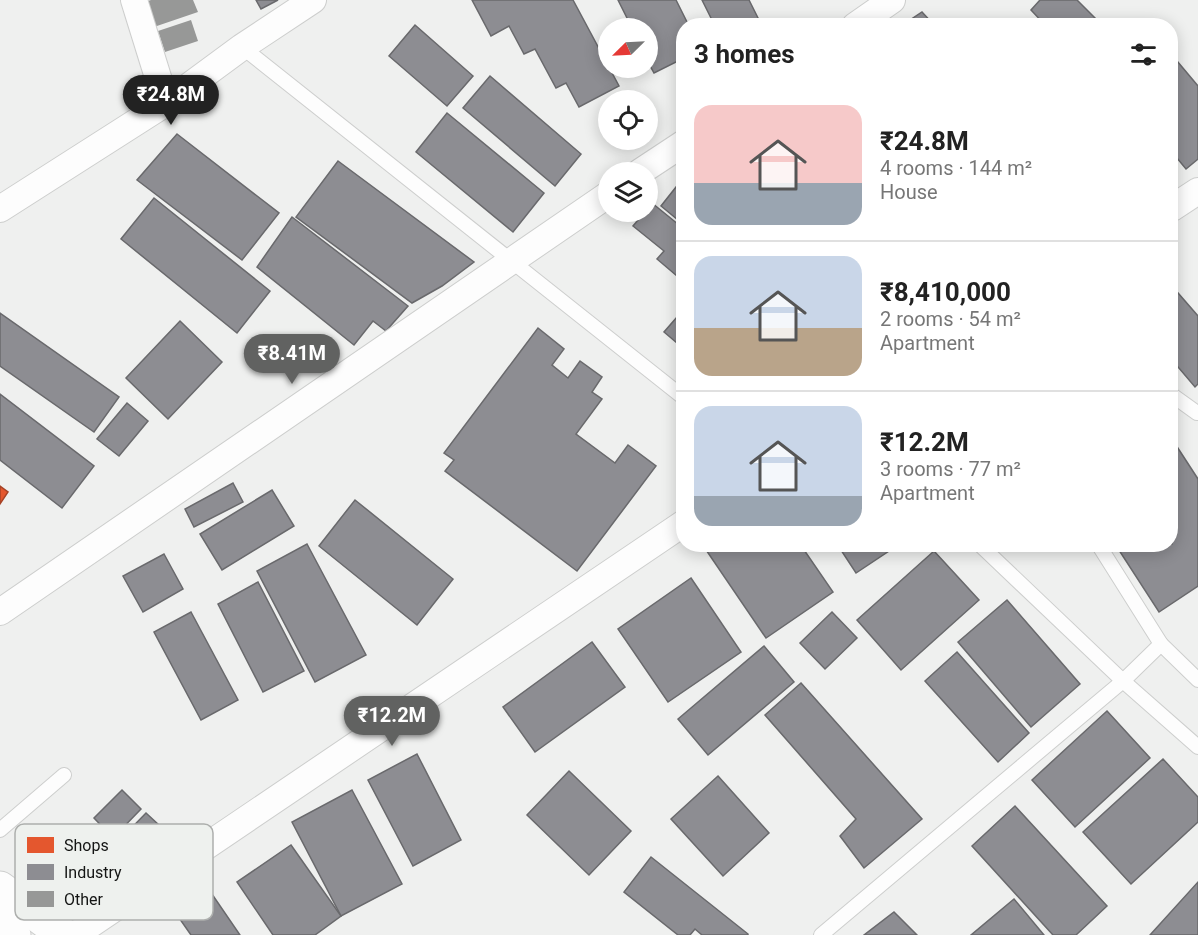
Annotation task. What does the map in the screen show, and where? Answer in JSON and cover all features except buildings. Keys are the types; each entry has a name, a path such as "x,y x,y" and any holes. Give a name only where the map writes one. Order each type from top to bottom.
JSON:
{"main road":[{"path":"0,888 15,899"},
{"path":"44,920 64,935"},
{"path":"0,924 14,935"}],"street":[{"path":"134,0 166,103"},
{"path":"0,209 166,103 242,47 313,0"},
{"path":"866,18 892,0"},
{"path":"655,162 676,147"},
{"path":"1178,204 1198,191"},
{"path":"0,612 598,201"},
{"path":"213,842 676,528"},
{"path":"75,935 97,920"}],"lane":[{"path":"242,47 676,392"},
{"path":"1178,399 1197,412"},
{"path":"987,552 1123,681 1198,747"},
{"path":"1103,552 1161,644 1198,680"},
{"path":"821,935 1123,681 1161,644"},
{"path":"0,830 64,775"}]}
